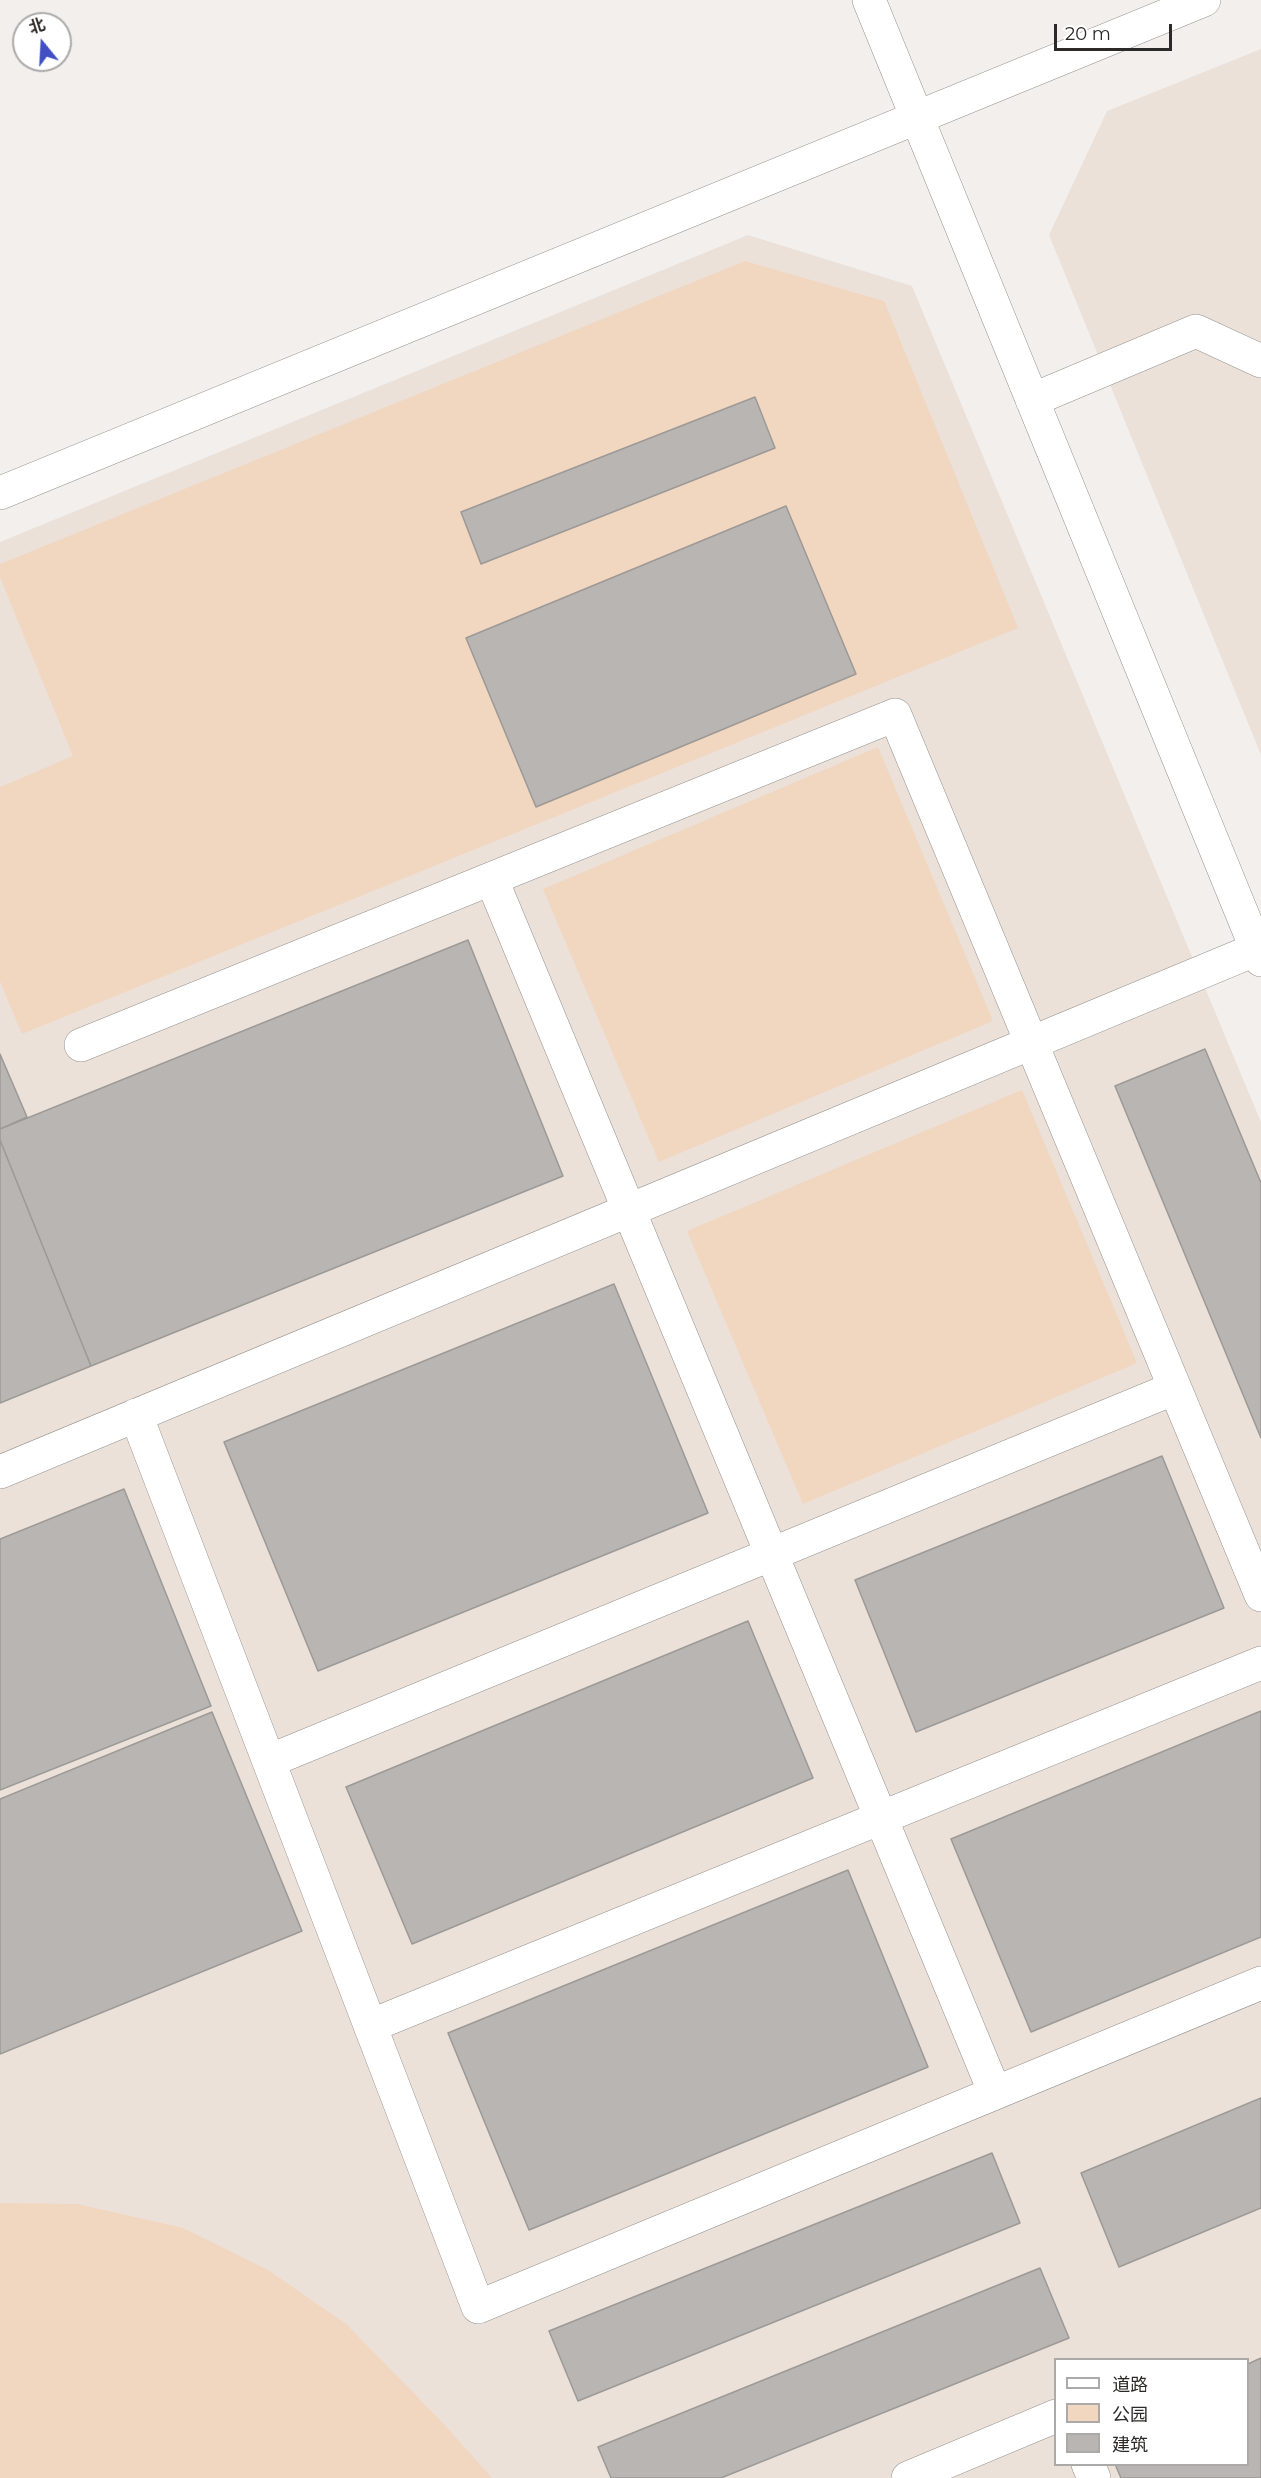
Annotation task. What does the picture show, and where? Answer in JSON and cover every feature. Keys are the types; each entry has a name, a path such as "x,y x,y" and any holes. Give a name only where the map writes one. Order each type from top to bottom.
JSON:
{"street":[{"path":"0,1472 1031,1043 1259,954 869,0"},
{"path":"0,493 1204,0"},
{"path":"1032,400 1196,331 1261,361"},
{"path":"81,1045 895,715 1261,1595"},
{"path":"492,880 995,2093"},
{"path":"269,1761 1175,1388"},
{"path":"136,1415 478,2307 1261,1983"},
{"path":"370,2026 1261,1663"},
{"path":"908,2478 1054,2417"}],"shaded area":[{"path":"1261,49 1261,755 1049,235 1107,111"},
{"path":"748,235 912,286 1261,1122 1261,2478 0,2478 0,542"}],"green space":[{"path":"745,261 884,301 1018,628 22,1034 0,981 0,787 73,756 0,577 0,564"},
{"path":"878,747 993,1021 659,1162 543,889"},
{"path":"1022,1090 1137,1363 803,1504 687,1231"},
{"path":"0,2203 77,2204 183,2228 268,2270 346,2324 438,2418 492,2478 0,2478"}],"building":[{"path":"755,397 775,448 481,564 461,512"},
{"path":"786,506 856,674 536,807 466,638"},
{"path":"468,940 563,1176 91,1366 0,1140 0,1129"},
{"path":"1205,1049 1261,1183 1261,1438 1115,1086"},
{"path":"0,1054 27,1117 0,1129"},
{"path":"0,1140 91,1366 0,1403"},
{"path":"614,1284 708,1513 318,1671 224,1442"},
{"path":"1162,1456 1224,1608 916,1732 855,1580"},
{"path":"124,1489 211,1706 0,1790 0,1539"},
{"path":"748,1621 813,1778 412,1944 346,1787"},
{"path":"1261,1711 1261,1937 1031,2032 951,1839"},
{"path":"212,1712 302,1931 0,2054 0,1799"},
{"path":"848,1870 928,2067 529,2230 448,2033"},
{"path":"1261,2098 1261,2208 1119,2267 1081,2173"},
{"path":"992,2153 1020,2223 578,2401 549,2331"},
{"path":"1040,2268 1069,2338 721,2478 611,2478 598,2447"},
{"path":"1261,2358 1261,2478 1121,2478 1116,2466 1249,2466 1249,2364"}]}
